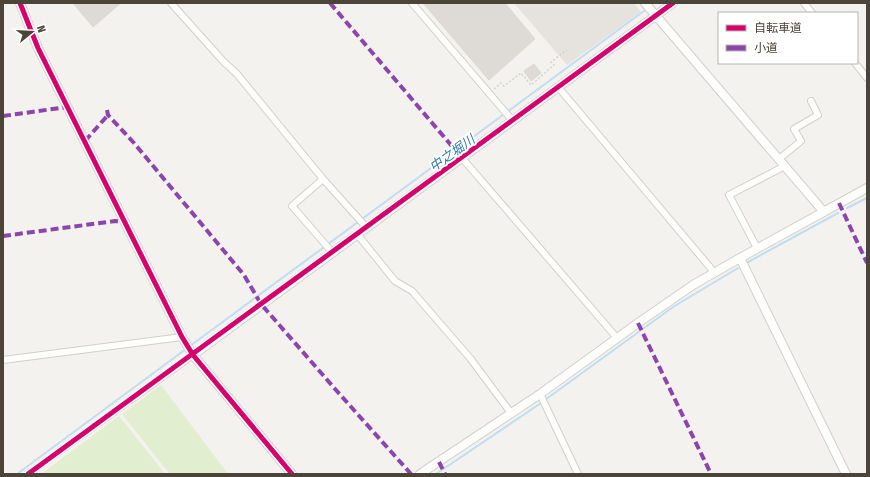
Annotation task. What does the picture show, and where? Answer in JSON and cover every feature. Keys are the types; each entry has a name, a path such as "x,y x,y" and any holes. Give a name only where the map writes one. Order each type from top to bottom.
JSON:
{"street":[{"path":"20,3 42,55 184,340 192,353 292,474"},
{"path":"171,3 223,61 237,74 323,179 366,227"},
{"path":"412,3 511,118"},
{"path":"645,3 824,212"},
{"path":"28,474 192,353 462,158 511,118 558,87 673,3"},
{"path":"804,3 811,12"},
{"path":"855,64 867,78"},
{"path":"558,87 714,272"},
{"path":"779,160 801,141 794,129 818,115 811,101"},
{"path":"462,158 618,338"},
{"path":"757,248 730,195 785,166"},
{"path":"323,179 292,206 332,252"},
{"path":"420,474 540,395 669,301 714,272 867,188"},
{"path":"357,234 395,281 412,290 470,358 511,413"},
{"path":"740,258 846,474"},
{"path":"3,360 184,340"},
{"path":"540,395 578,474"}],"path":[{"path":"489,93 501,82 504,86 521,73 531,85 554,65 551,62 567,50"}],"green space":[{"path":"161,385 228,474 170,474 122,414"},
{"path":"119,416 165,474 41,474"}],"shaded area":[{"path":"514,3 634,3 641,12 567,65"}],"building":[{"path":"73,3 121,3 93,27"},
{"path":"423,3 505,3 535,39 489,80"},
{"path":"534,64 541,73 531,81 524,71"}],"waterway":[{"name":"中之堀川","path":"190,346 648,8"},
{"path":"847,208 867,198"},
{"path":"748,262 838,213"},
{"path":"436,474 538,405 673,307 738,268"},
{"name":"中之堀川","path":"17,474 186,349"}],"marked path":[{"path":"330,3 462,158"},
{"path":"3,116 67,107"},
{"path":"107,110 108,115 134,143 244,275 261,304 411,474"},
{"path":"85,141 108,115"},
{"path":"839,203 867,263"},
{"path":"3,236 115,221 125,222"},
{"path":"638,323 711,474"},
{"path":"439,462 445,474"}],"cycle path":[{"path":"20,3 38,48 182,337 193,355 292,474"},
{"path":"28,474 673,3"}]}
